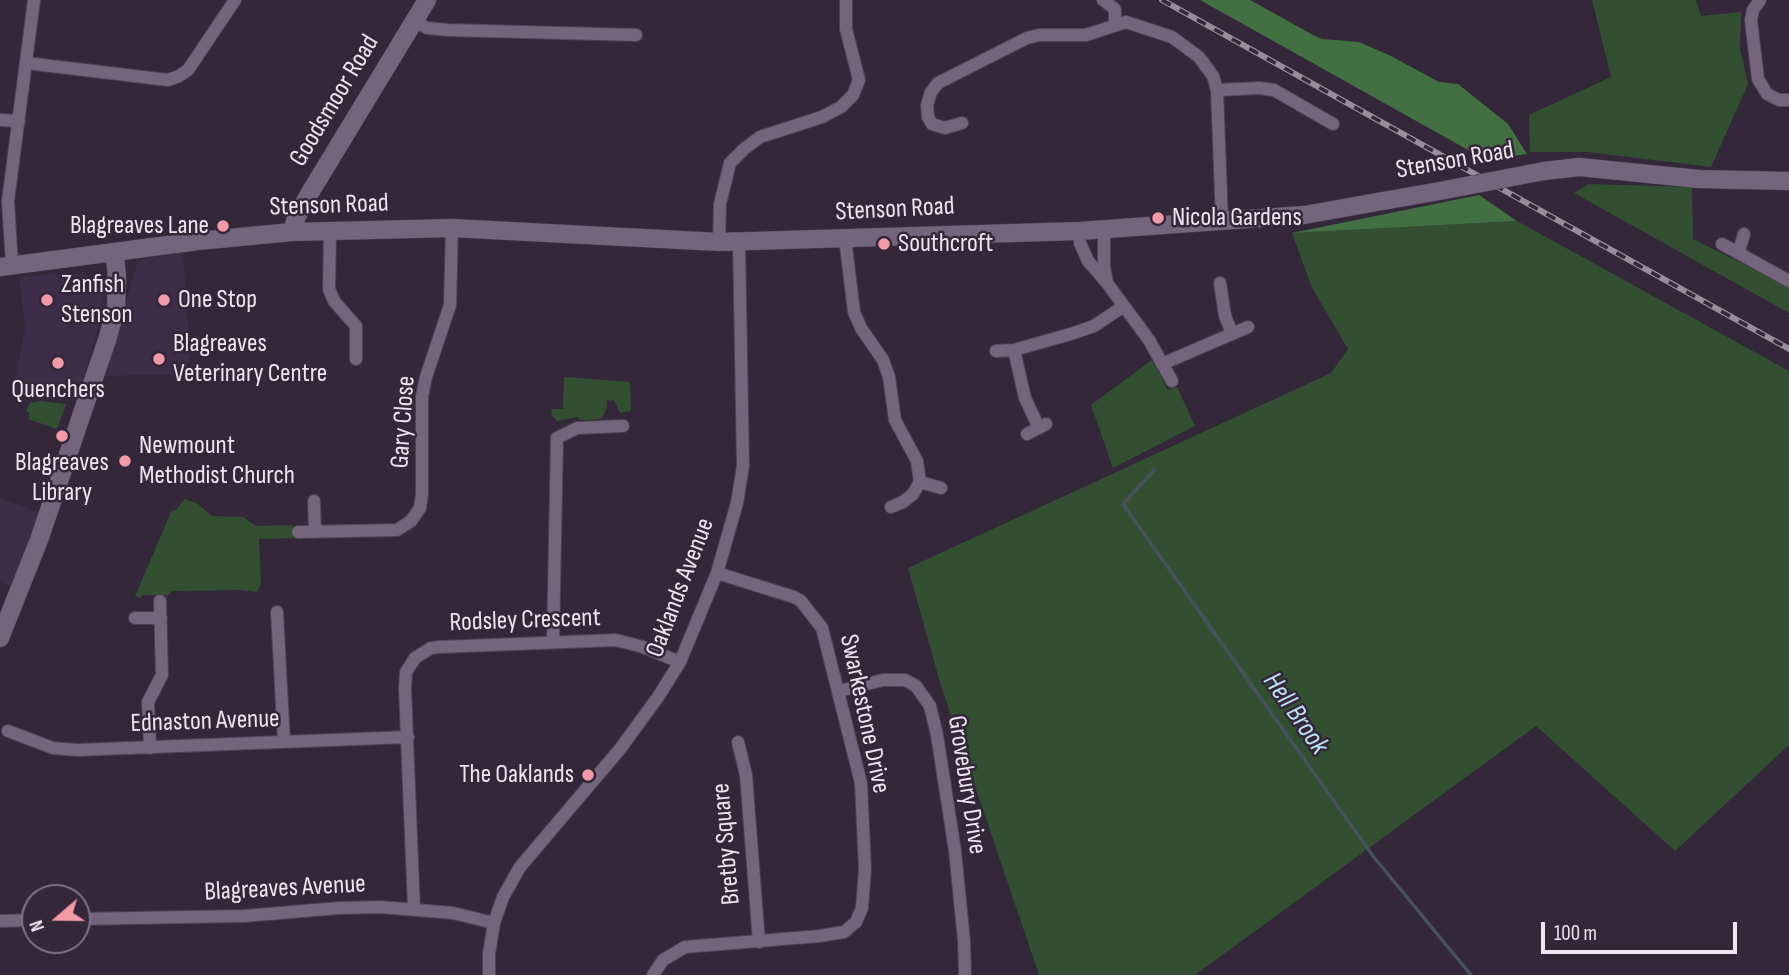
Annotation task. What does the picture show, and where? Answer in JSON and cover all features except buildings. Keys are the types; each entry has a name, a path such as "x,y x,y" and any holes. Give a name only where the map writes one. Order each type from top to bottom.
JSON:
{"street":[{"path":"6,266 8,208 34,0"},
{"path":"26,63 168,80 188,70 235,0"},
{"name":"Goodsmoor Road","path":"292,232 308,196 427,0"},
{"path":"719,242 720,204 730,163 760,137 822,117 841,107 853,95 859,80 846,29 846,0"},
{"path":"1103,0 1115,9 1115,25"},
{"path":"1760,0 1753,10 1751,20 1758,79 1767,94 1779,100 1789,100"},
{"path":"414,21 427,28 449,30 636,35"},
{"path":"962,124 945,128 932,124 927,106 930,92 938,83 1027,38 1039,35 1086,36 1126,22 1172,37 1199,57 1213,76 1217,90 1222,222"},
{"path":"1217,90 1274,90 1333,124"},
{"path":"0,120 19,121"},
{"name":"Stenson Road","path":"6,266 292,232 452,228 739,242 1079,231 1222,222 1304,215 1579,167 1699,179 1789,181"},
{"name":"Gary Close","path":"298,532 397,530 411,521 420,508 422,397 450,305 452,228"},
{"path":"1104,229 1104,266 1108,283"},
{"path":"330,231 329,289 334,301 356,326 356,359"},
{"path":"1079,231 1080,243 1088,261 1108,283 1149,340 1172,381"},
{"path":"1739,251 1744,234"},
{"path":"845,238 854,312 861,328 883,360 890,377 895,420 917,461 920,482 904,502 891,507"},
{"name":"Oaklands Avenue","path":"489,975 494,923 503,897 520,867 620,750 658,697 680,662 717,573 737,503 743,466 739,242"},
{"path":"1722,244 1789,281"},
{"path":"0,638 39,540 107,340 116,309 115,253"},
{"path":"1220,283 1225,316 1232,333"},
{"path":"996,351 1014,350 1094,326 1125,306"},
{"path":"1162,364 1248,327"},
{"path":"1014,350 1025,398 1037,429"},
{"path":"553,642 557,438 577,428 623,426"},
{"path":"920,482 941,488"},
{"path":"314,501 315,532"},
{"name":"Swarkestone Drive","path":"653,975 663,960 685,947 844,932 856,922 862,908 865,869 861,783 822,628 801,601 787,594 717,573"},
{"path":"150,748 148,702 162,675 160,601"},
{"path":"277,612 284,742"},
{"path":"135,618 161,618"},
{"name":"Rodsley Crescent","path":"414,909 405,690 406,672 422,653 440,647 617,640 680,662"},
{"name":"Grovebury Drive","path":"839,691 883,680 905,680 916,686 930,706 955,851 964,930 965,975"},
{"name":"Ednaston Avenue","path":"8,732 53,748 76,750 408,737"},
{"name":"Bretby Square","path":"738,742 746,775 759,942"},
{"name":"Blagreaves Avenue","path":"91,919 244,916 339,908 414,909 453,913 494,923"},
{"path":"0,921 21,920"}],"shaded area":[{"path":"183,253 190,352 186,374 105,376 137,264 143,259"},
{"path":"85,274 98,281 103,291 104,306 79,395 58,388 12,396 25,329 19,277"},
{"path":"0,498 40,513 13,587 0,582"}],"green space":[{"path":"1200,0 1250,0 1322,39 1359,42 1439,82 1458,84 1508,124 1527,154 1486,160"},
{"path":"1592,0 1696,0 1701,16 1741,12 1740,48 1748,84 1711,167 1588,152 1530,152 1529,115 1611,77"},
{"path":"1589,184 1692,187 1693,239 1789,287 1789,313 1574,193"},
{"path":"1479,195 1517,221 1292,233"},
{"path":"1517,221 1789,371 1789,745 1675,851 1536,726 1195,975 1039,975 941,686 908,568 1331,373 1348,349 1312,288 1292,233"},
{"path":"1152,360 1168,390 1177,387 1195,426 1113,468 1091,405"},
{"path":"564,377 630,382 631,411 620,413 614,400 607,401 607,408 601,419 580,420 578,417 557,421 552,416 551,409 563,409"},
{"path":"40,401 66,404 57,429 28,419 30,413 26,411 30,403"},
{"path":"185,499 198,504 212,516 243,517 256,526 293,525 294,538 259,539 261,584 257,592 172,591 168,595 143,595 140,598 135,596 172,510 176,510"}],"waterway":[{"name":"Hell Brook","path":"1154,470 1124,503 1125,507 1373,856 1471,975"}],"railway":[{"path":"1162,0 1789,349"}],"place":[{"name":"Nicola Gardens","path":"1158,218"},
{"name":"Blagreaves Lane","path":"223,226"},
{"name":"Southcroft","path":"884,244"},
{"name":"Zanfish Stenson","path":"47,300"},
{"name":"One Stop","path":"164,300"},
{"name":"Blagreaves Veterinary Centre","path":"159,359"},
{"name":"Quenchers","path":"58,363"},
{"name":"Blagreaves Library","path":"62,436"},
{"name":"Newmount Methodist Church","path":"125,461"},
{"name":"The Oaklands","path":"588,775"}]}
